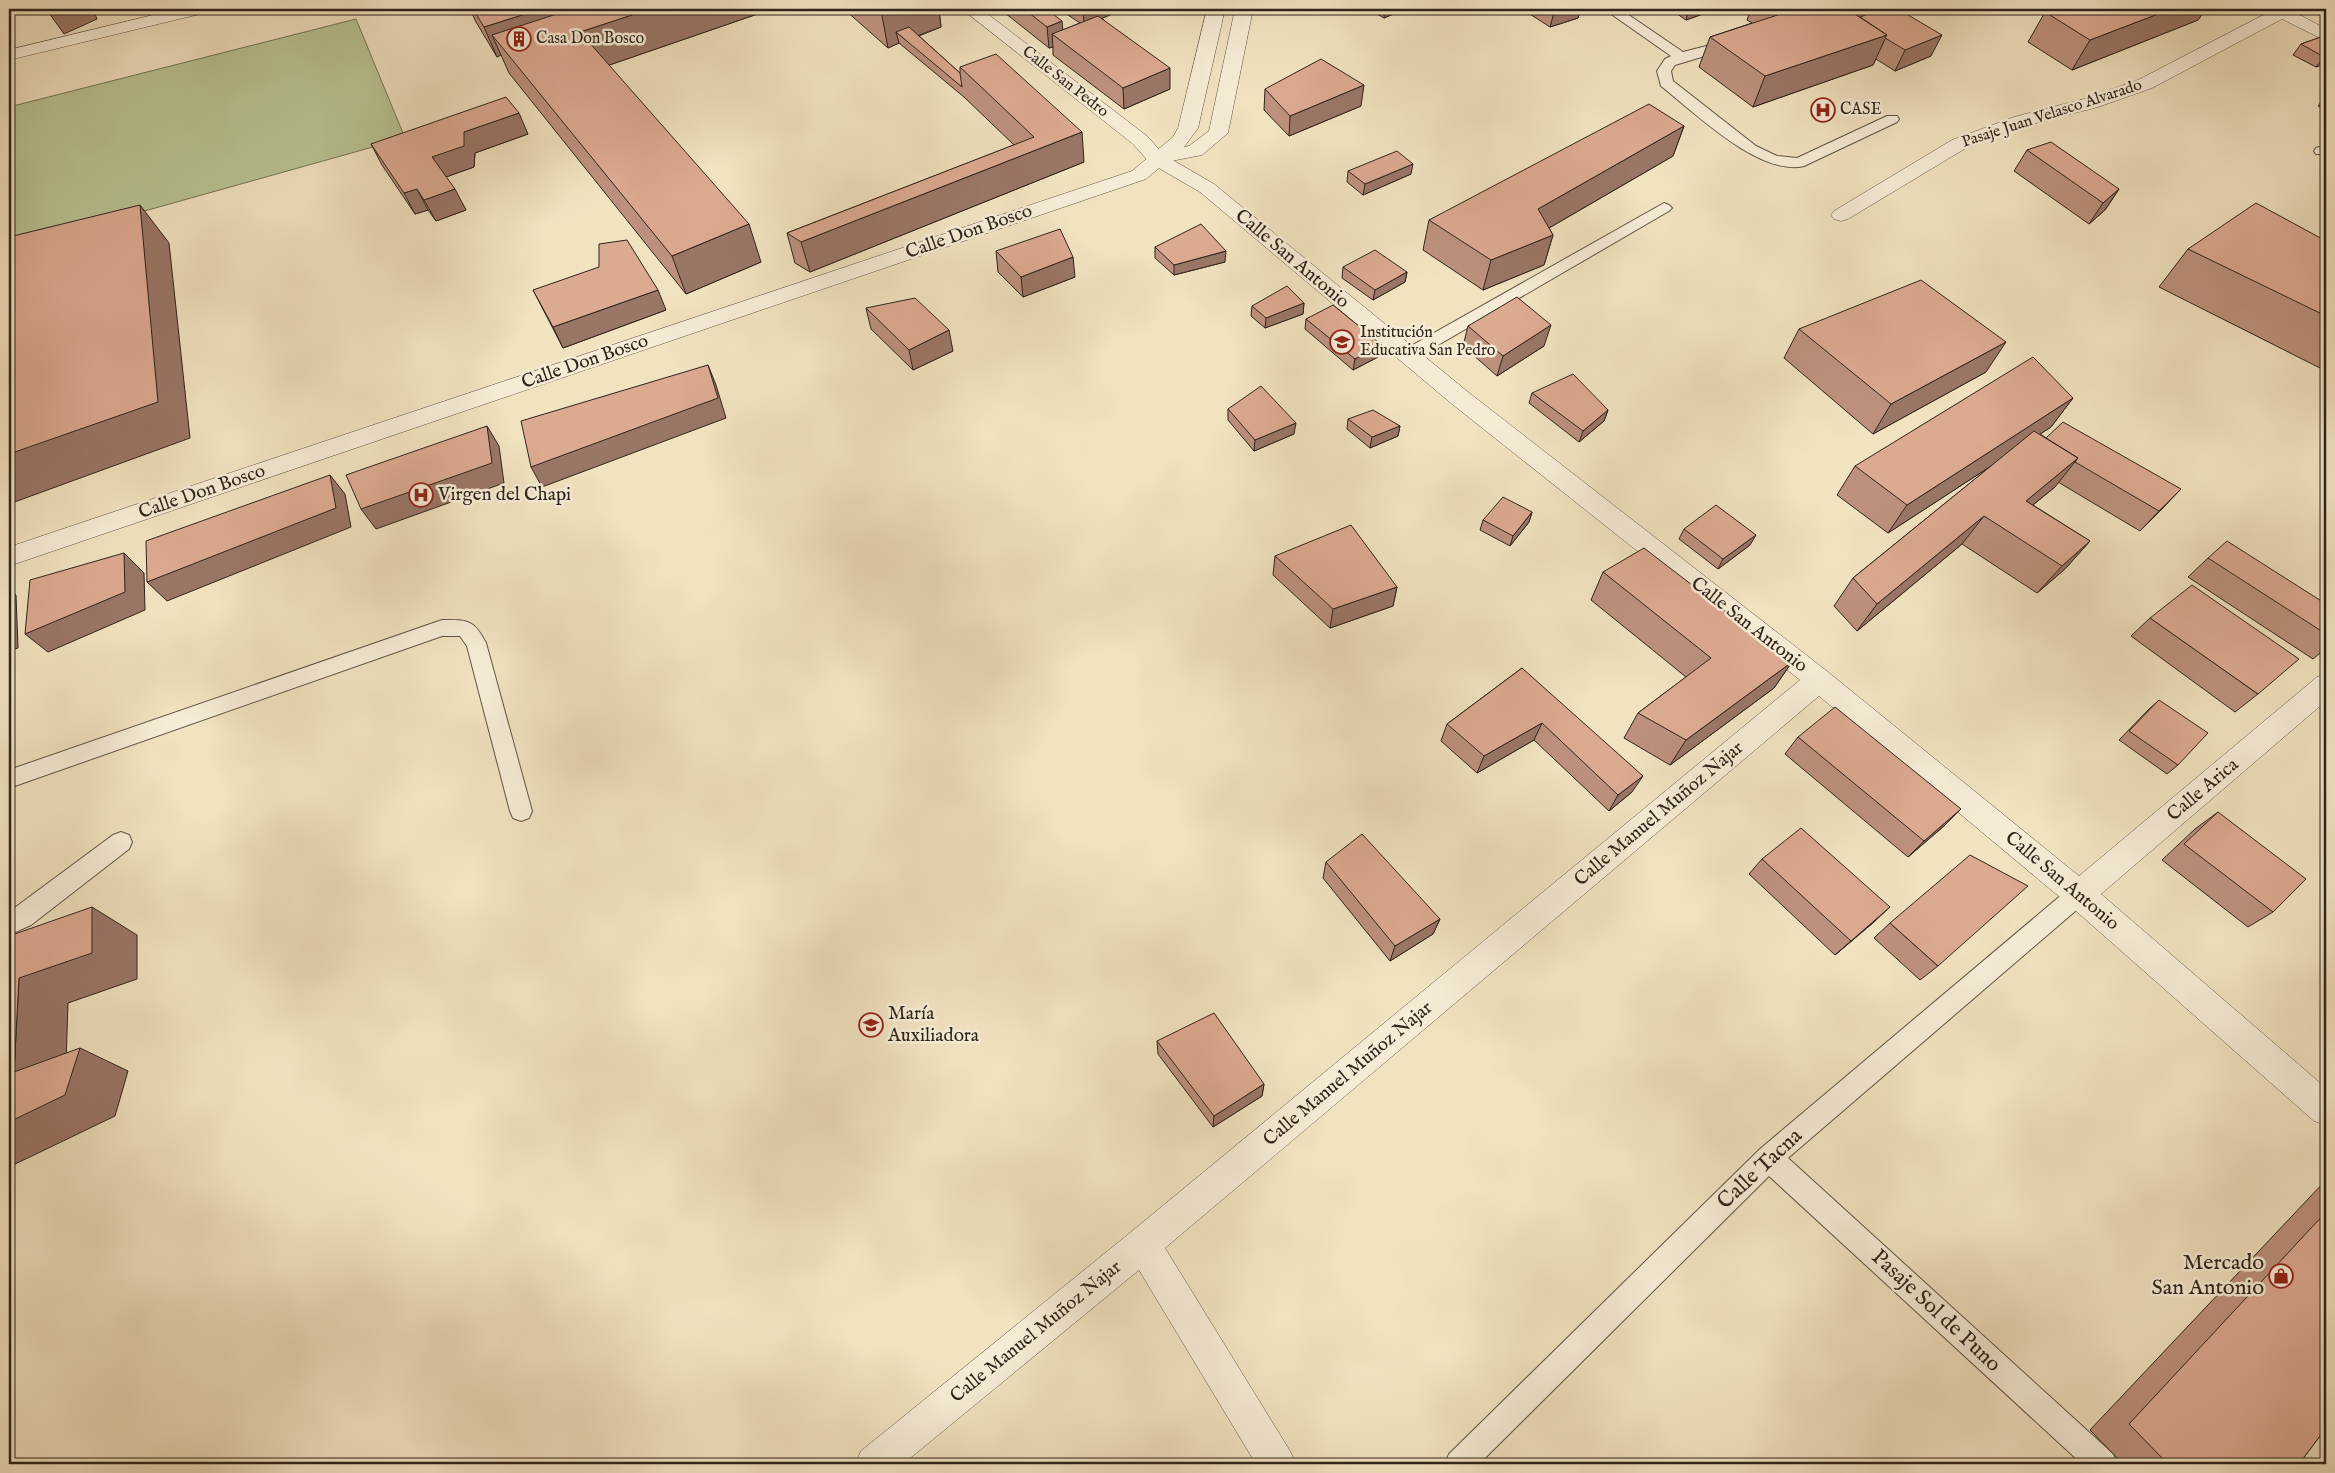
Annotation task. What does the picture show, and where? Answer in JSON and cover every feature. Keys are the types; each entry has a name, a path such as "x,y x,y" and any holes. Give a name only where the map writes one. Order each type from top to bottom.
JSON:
{"street":[{"path":"9,55 198,9"},
{"name":"Calle San Pedro","path":"970,9 1140,140 1157,159"},
{"name":"Calle Don Bosco","path":"9,557 1139,175 1181,140 1188,128 1216,9"},
{"path":"1157,159 1194,151 1218,133 1244,9"},
{"path":"2288,11 2326,36"},
{"name":"Pasaje Juan Velasco Alvarado","path":"1841,215 1959,144 2021,121 2091,103 2145,84 2288,11"},
{"name":"Calle San Antonio","path":"1157,159 1207,188 1460,398 1819,680 2079,894 2326,1109"},
{"name":"Calle Manuel Muñoz Najar","path":"874,1464 1143,1244 1819,680"},
{"name":"Calle Arica","path":"2079,894 2326,685"},
{"path":"1143,1244 1277,1464"}],"lane":[{"path":"1611,9 1681,57"},
{"path":"1726,45 1681,57 1670,62 1664,71 1666,83 1751,149 1774,160 1799,163 1892,118"},
{"path":"1408,355 1664,208"},
{"path":"9,779 442,628 465,628 476,643 521,811"},
{"path":"9,924 23,917 121,842"},
{"name":"Calle Tacna","path":"1460,1464 1769,1158 2079,894"},
{"name":"Pasaje Sol de Puno","path":"1769,1158 2102,1464"}],"green space":[{"path":"356,19 405,138 9,249 9,107"}],"building":[{"path":"48,9 60,9 49,13"},
{"path":"473,9 541,9 484,27"},
{"path":"572,9 650,9 580,32 749,224 672,256 492,35"},
{"path":"1024,9 1046,9 1062,21 1047,27"},
{"path":"1769,9 1791,9 1777,14"},
{"path":"1796,9 1847,9 1887,35 1765,76 1710,37"},
{"path":"1847,9 1870,9 1855,14"},
{"path":"1882,9 1898,9 1942,35 1905,50 1885,38 1887,35 1860,17"},
{"path":"2053,9 2171,9 2090,40 2045,12"},
{"path":"1098,16 1170,68 1123,88 1052,34"},
{"path":"909,27 960,73 962,87 896,32"},
{"path":"2321,37 2326,40 2326,56 2324,57 2301,44"},
{"path":"996,54 1082,132 801,242 787,233 1034,137 960,67"},
{"path":"1321,59 1364,85 1290,116 1265,89"},
{"path":"506,97 519,113 464,132 464,146 432,157 455,189 424,200 417,189 404,193 371,144"},
{"path":"1649,104 1684,126 1538,209 1553,235 1491,260 1429,220"},
{"path":"2051,142 2119,189 2103,203 2027,150"},
{"path":"1397,151 1413,164 1365,184 1348,171"},
{"path":"2256,203 2326,241 2326,316 2188,249"},
{"path":"140,205 158,402 9,454 9,237"},
{"path":"1201,224 1226,251 1174,265 1155,247"},
{"path":"1060,229 1073,257 1021,277 996,251"},
{"path":"627,240 658,290 553,327 533,290 599,267 599,244"},
{"path":"1375,250 1407,272 1375,290 1343,267"},
{"path":"1921,280 2006,342 1891,404 1799,329"},
{"path":"1287,286 1304,303 1266,318 1252,306"},
{"path":"1517,297 1551,325 1503,356 1468,326"},
{"path":"915,298 949,330 909,350 866,308"},
{"path":"1333,305 1382,345 1355,359 1306,319"},
{"path":"2033,357 2073,398 1907,505 1855,466"},
{"path":"708,365 718,398 531,467 521,421"},
{"path":"1573,374 1608,410 1583,431 1532,393"},
{"path":"1261,386 1296,423 1255,440 1228,409"},
{"path":"1373,410 1400,426 1372,437 1348,419"},
{"path":"2063,422 2181,489 2159,511 2075,462 2078,458 2046,438"},
{"path":"487,426 492,463 361,509 346,475"},
{"path":"2034,431 2078,458 2026,501 2090,541 2062,566 1984,516 1877,604 1853,578"},
{"path":"330,475 336,508 147,582 146,541"},
{"path":"1503,497 1532,512 1513,536 1483,520"},
{"path":"1716,505 1756,535 1723,559 1684,529"},
{"path":"1351,525 1397,587 1333,609 1275,556"},
{"path":"2227,541 2326,604 2326,634 2208,558"},
{"path":"1644,548 1792,662 1686,740 1638,713 1711,658 1603,572"},
{"path":"124,553 125,592 25,634 30,580"},
{"path":"2192,585 2299,659 2258,694 2150,618"},
{"path":"1522,668 1643,776 1618,795 1542,723 1484,756 1447,724"},
{"path":"2159,700 2208,733 2178,765 2129,731"},
{"path":"1835,707 1961,809 1924,841 1798,737"},
{"path":"2218,812 2306,879 2273,912 2184,844"},
{"path":"1801,828 1890,907 1851,941 1762,859"},
{"path":"1362,834 1440,919 1395,946 1326,862"},
{"path":"1970,855 2028,886 1938,966 1890,923"},
{"path":"92,907 92,953 19,978 14,1072 80,1048 65,1095 9,1122 9,936"},
{"path":"1214,1013 1264,1084 1214,1116 1157,1041"},
{"name":"Mercado San Antonio","path":"2326,1212 2326,1428 2299,1464 2168,1464 2129,1424"}],"place":[{"name":"Casa Don Bosco","path":"519,39"},
{"name":"CASE","path":"1823,110"},
{"name":"Institución Educativa San Pedro","path":"1342,342"},
{"name":"Virgen del Chapi","path":"421,495"},
{"name":"María Auxiliadora","path":"871,1025"},
{"name":"Mercado San Antonio","path":"2281,1276"}]}
